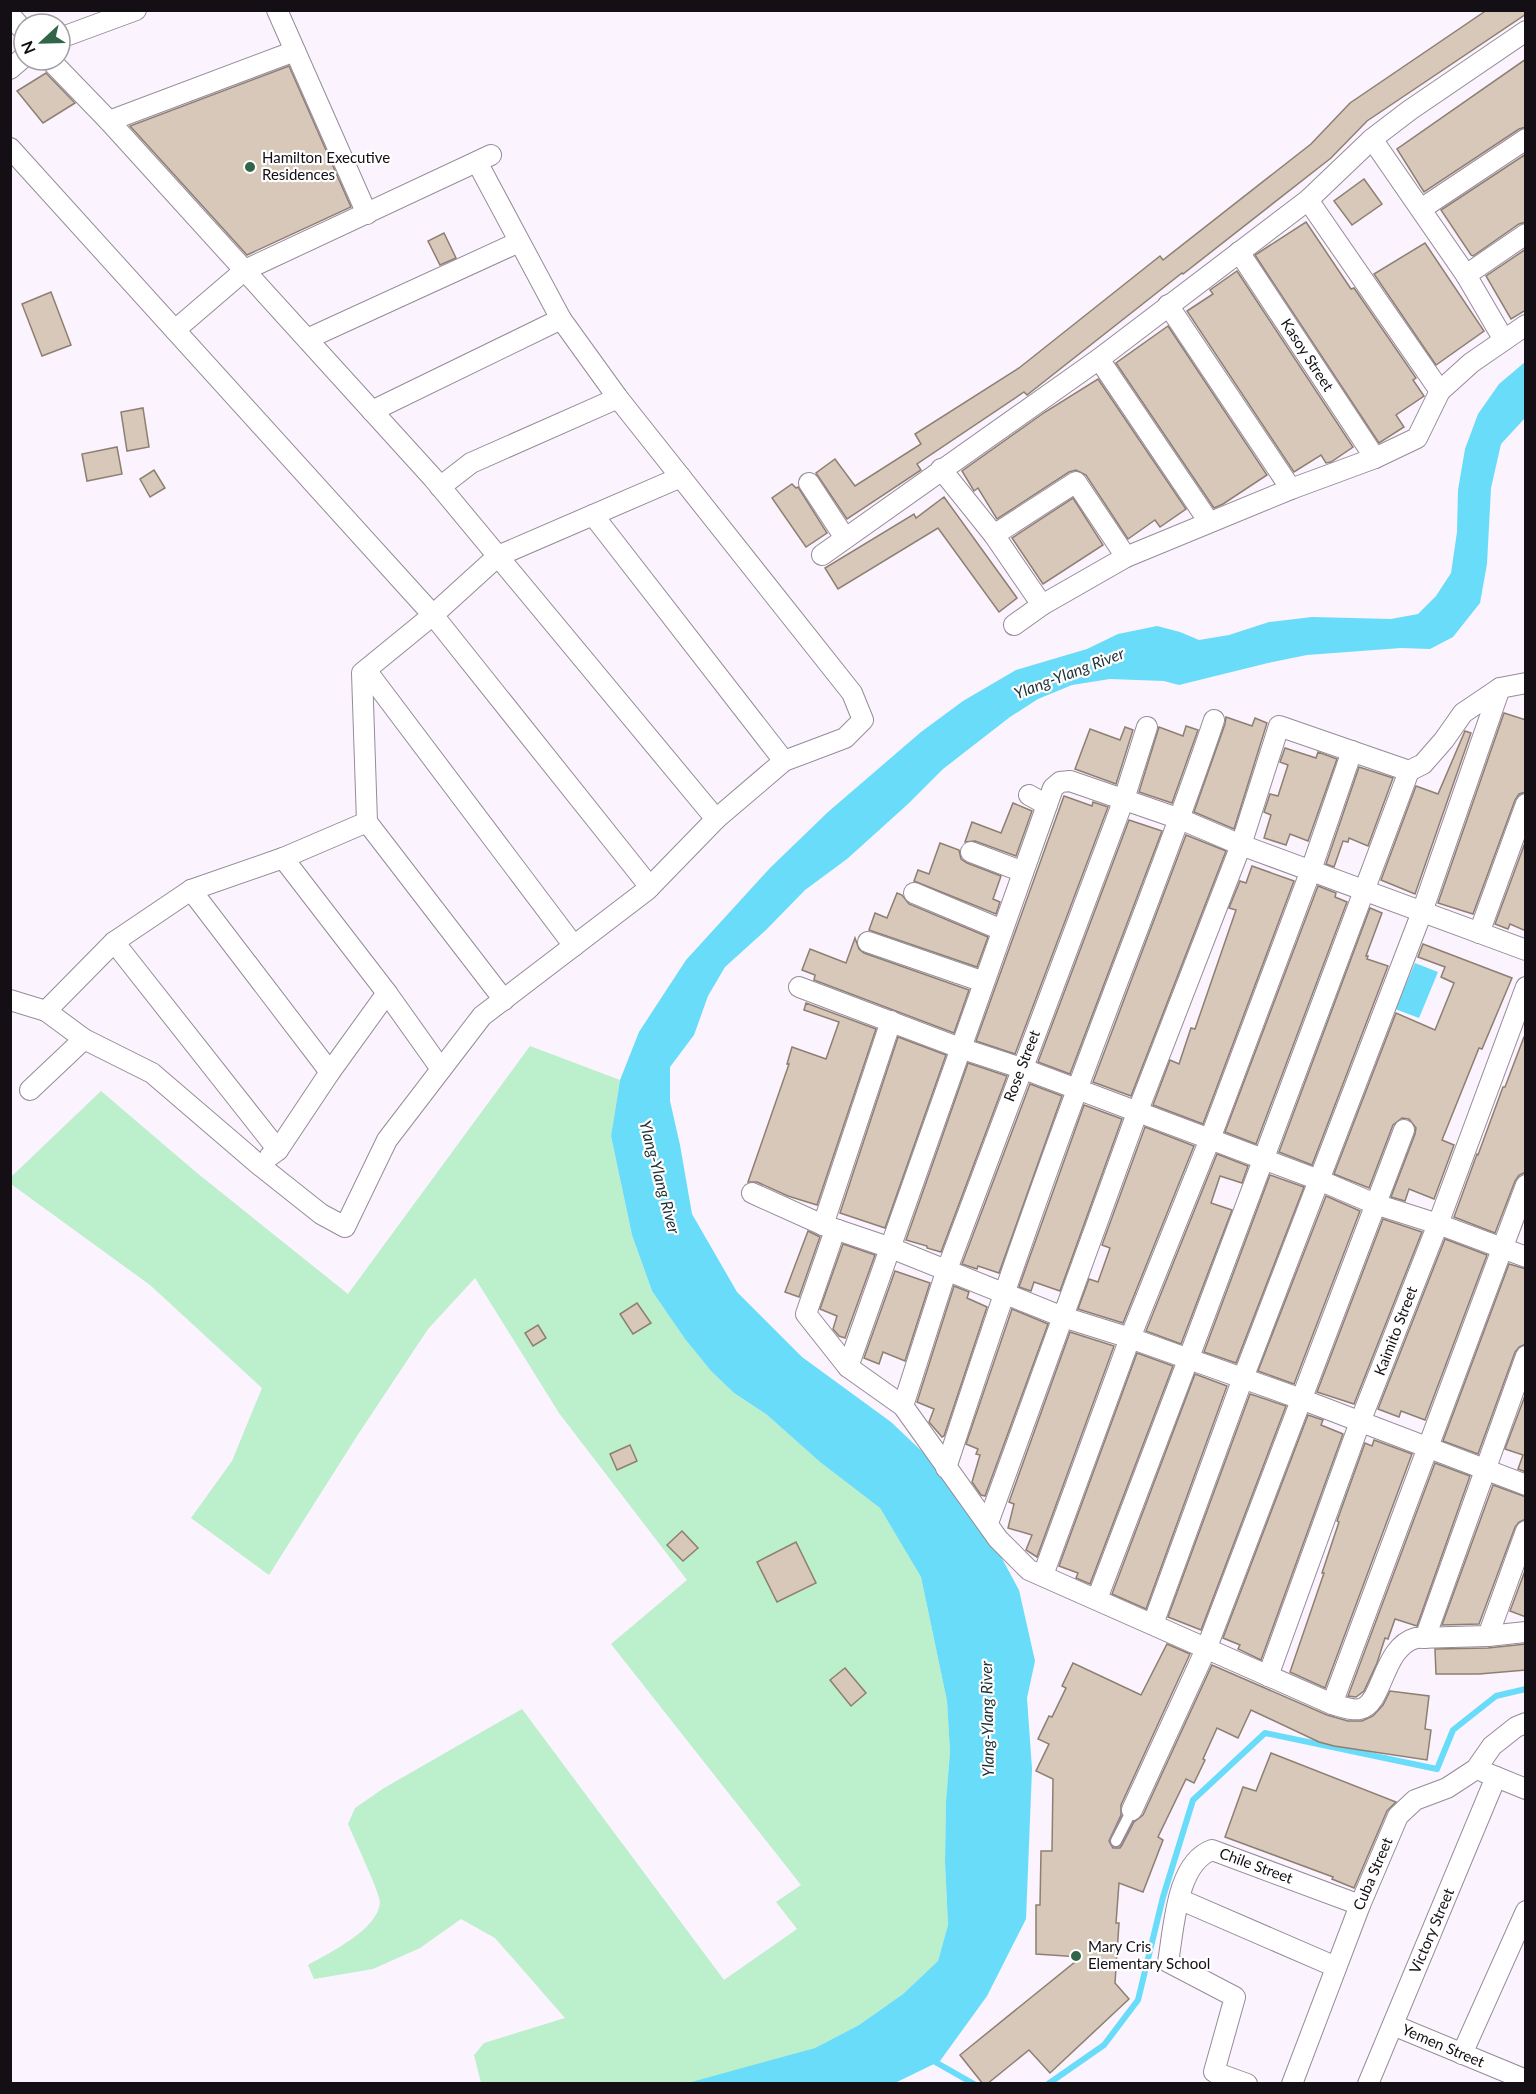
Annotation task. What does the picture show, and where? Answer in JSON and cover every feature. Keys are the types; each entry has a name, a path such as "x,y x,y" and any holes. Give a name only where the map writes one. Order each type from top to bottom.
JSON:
{"street":[{"path":"72,34 136,10"},
{"path":"277,10 366,214"},
{"path":"822,555 1099,359 1308,200 1372,140 1410,110 1526,31"},
{"path":"109,121 295,51"},
{"path":"62,72 245,270 440,487 717,819"},
{"path":"1421,209 1526,139"},
{"path":"1372,140 1466,275 1504,340"},
{"path":"10,147 433,615 650,887"},
{"path":"10,1000 46,1011 84,1039 152,1073 258,1164 321,1214 345,1227 387,1140 483,1016 650,887 717,819 783,761 845,738 863,720 852,693 618,398 561,319 519,242 484,159 245,270 175,330"},
{"path":"1308,200 1440,391"},
{"path":"1466,275 1526,234"},
{"path":"307,339 519,242"},
{"name":"Kasoy Street","path":"1239,252 1375,458"},
{"path":"1168,305 1291,489"},
{"path":"372,411 561,319"},
{"path":"1014,625 1042,605 1126,557 1291,489 1375,458 1417,438 1440,391 1471,363 1526,325"},
{"path":"1099,359 1209,522"},
{"path":"440,487 471,463 618,398"},
{"path":"941,469 994,535 1042,605"},
{"path":"504,1000 367,822 363,673 433,615 498,556 681,477"},
{"path":"994,535 1076,482 1126,557"},
{"path":"809,483 845,538"},
{"path":"593,515 783,761"},
{"path":"366,670 574,946"},
{"path":"1097,1599 1409,771 1423,764 1463,713 1500,688 1526,683"},
{"path":"1153,1624 1243,1378 1422,912 1500,688"},
{"path":"946,1468 1003,1293 1180,819 1214,720"},
{"path":"988,1523 1137,1113 1241,845 1279,726 1409,771"},
{"name":"Rose Street","path":"903,1406 946,1272 1124,799 1147,727"},
{"path":"1043,1575 1130,1338 1210,1139 1311,870 1352,751"},
{"path":"848,1366 1053,788 1060,782 1070,781 1180,819 1365,892 1526,950"},
{"path":"1029,795 1047,805"},
{"path":"1479,933 1526,804"},
{"path":"46,1011 114,942 191,890 283,858 367,822"},
{"path":"971,852 1023,872"},
{"path":"283,858 387,993 441,1069"},
{"path":"191,890 330,1072"},
{"path":"914,893 1002,930"},
{"path":"114,942 278,1150"},
{"path":"868,942 984,982"},
{"path":"799,987 1319,1180 1375,1204 1438,1224 1526,1257"},
{"name":"Kaimito Street","path":"1268,1676 1360,1422 1438,1224 1526,987"},
{"path":"258,1164 278,1150 387,993"},
{"path":"891,1021 830,1227 833,1236 806,1314 848,1366 903,1406 998,1539 1015,1557 1029,1570 1268,1676 1332,1704 1360,1709 1369,1705 1400,1646 1408,1640 1526,1632"},
{"path":"30,1090 84,1039"},
{"path":"1132,1810 1207,1647 1404,1131"},
{"path":"1332,1704 1526,1185"},
{"path":"752,1193 830,1227 891,1248 1063,1317 1130,1338 1301,1399 1526,1485"},
{"path":"1425,1638 1526,1356"},
{"path":"1488,1636 1526,1531"},
{"name":"Cuba Street","path":"1292,2084 1360,1905 1398,1816 1415,1800 1447,1788 1476,1769 1492,1746 1516,1727 1526,1723"},
{"path":"1476,1769 1526,1789"},
{"name":"Victory Street","path":"1368,2084 1496,1777"},
{"name":"Chile Street","path":"1247,2084 1214,2072 1235,1997 1168,1962 1181,1885 1196,1861 1203,1853 1212,1850 1360,1905"},
{"path":"1179,1899 1336,1967"},
{"path":"1462,2054 1526,1911"},
{"name":"Yemen Street","path":"1393,2025 1526,2080"}],"lane":[{"path":"1116,1840 1132,1810"}],"green space":[{"path":"530,1046 620,1080 611,1136 632,1235 652,1291 685,1339 711,1371 734,1393 766,1414 820,1462 880,1508 921,1577 947,1701 950,1752 945,1862 948,1925 938,1961 903,1994 859,2025 815,2048 688,2084 481,2083 474,2055 484,2043 565,2018 495,1938 461,1919 420,1948 373,1969 314,1979 308,1965 340,1947 362,1931 371,1922 380,1902 348,1824 355,1808 384,1788 522,1709 724,1980 797,1929 776,1902 801,1885 611,1644 687,1580 559,1413 475,1278 428,1329 269,1575 191,1518 232,1461 262,1388 150,1285 11,1184 11,1177 101,1091 197,1173 348,1294"}],"water":[{"name":"Ylang-Ylang River","path":"1525,362 1525,418 1501,444 1491,488 1487,564 1480,603 1453,637 1430,649 1401,648 1307,655 1179,685 1164,681 1110,679 1072,685 1038,699 1010,717 943,769 847,859 805,890 725,967 708,996 694,1035 670,1067 670,1101 692,1214 737,1292 802,1357 891,1422 928,1457 992,1540 1019,1590 1035,1661 1027,1698 1032,1769 1026,1919 987,1996 940,2061 895,2083 688,2083 815,2048 859,2025 903,1994 938,1961 948,1925 945,1862 950,1752 947,1701 921,1577 880,1508 820,1462 766,1414 734,1393 711,1371 685,1339 652,1291 632,1235 611,1136 620,1080 639,1032 686,960 770,868 828,812 921,732 963,701 1016,670 1087,649 1118,634 1157,626 1199,640 1229,635 1269,622 1312,617 1391,619 1418,614 1436,596 1451,573 1457,532 1458,490 1465,449 1478,414 1499,384"},
{"path":"1415,963 1438,972 1419,1018 1395,1009"}],"building":[{"path":"1487,10 1526,10 1526,14 1367,121 1331,158 1027,395 1024,392 917,464 921,470 847,519 816,473 835,459 855,486 921,444 915,434 1019,368 1160,256 1163,260 1311,144 1350,103"},
{"path":"1526,59 1526,127 1519,129 1424,192 1397,149"},
{"name":"Hamilton Executive Residences","path":"289,66 351,207 247,255 130,126"},
{"path":"46,73 75,103 43,123 17,91"},
{"path":"1526,154 1526,222 1519,224 1473,256 1471,255 1441,210"},
{"path":"1364,179 1382,204 1352,225 1334,201"},
{"path":"1306,222 1351,289 1354,288 1416,378 1413,380 1424,396 1396,415 1404,427 1379,443 1255,255"},
{"path":"444,233 456,258 440,265 428,241"},
{"path":"1425,243 1484,331 1436,365 1374,274"},
{"path":"1526,249 1526,310 1511,319 1486,276"},
{"path":"1237,271 1353,447 1331,462 1326,463 1321,455 1294,472 1187,311 1213,294 1210,290"},
{"path":"51,292 71,345 42,356 22,304"},
{"path":"1168,326 1267,475 1214,508 1116,363"},
{"path":"1098,379 1186,509 1160,527 1155,520 1128,539 1086,475 1076,470 1069,472 997,519 978,488 974,491 962,471 1045,412"},
{"path":"143,408 149,447 127,451 121,412"},
{"path":"117,447 122,474 87,481 82,454"},
{"path":"154,470 165,488 150,497 140,479"},
{"path":"792,484 798,487 827,533 806,547 772,498"},
{"path":"944,497 1017,598 999,612 938,528 838,589 825,568 914,514 916,518"},
{"path":"1073,498 1103,545 1043,584 1012,538"},
{"path":"1504,713 1526,720 1526,792 1519,794 1515,800 1473,914 1438,903"},
{"path":"1226,717 1252,726 1255,718 1267,723 1234,829 1194,812"},
{"path":"1186,726 1198,730 1172,803 1139,792 1159,727 1183,736"},
{"path":"1125,727 1133,730 1116,784 1075,769 1090,729 1120,740"},
{"path":"1465,731 1471,733 1415,894 1381,880 1416,786 1438,794"},
{"path":"1285,748 1316,758 1318,752 1337,759 1308,841 1290,834 1286,845 1264,838 1271,815 1264,812 1270,794 1278,796 1288,765 1280,762"},
{"path":"1359,767 1393,778 1368,846 1349,838 1348,842 1343,841 1334,867 1326,864"},
{"path":"1064,796 1092,806 1093,802 1108,807 1015,1054 976,1041"},
{"path":"1013,803 1032,811 1016,856 975,841 965,842 972,822 1001,833"},
{"path":"1129,820 1162,831 1070,1074 1038,1062"},
{"path":"1186,835 1226,851 1131,1096 1093,1082"},
{"path":"1526,840 1526,931 1510,924 1508,929 1495,924"},
{"path":"940,843 959,850 961,859 967,863 1001,876 993,899 1000,902 996,914 914,881 918,870 929,874"},
{"path":"1252,866 1294,881 1203,1124 1153,1105 1170,1060 1179,1064 1191,1028 1195,1029 1236,910 1229,908 1240,881 1246,883"},
{"path":"1318,886 1336,893 1335,897 1347,902 1256,1144 1225,1132"},
{"path":"897,893 902,895 909,904 988,937 977,967 869,930 875,913 887,918"},
{"path":"1370,908 1382,913 1366,956 1368,956 1367,959 1388,966 1312,1165 1279,1152"},
{"path":"855,938 859,949 864,953 969,990 954,1033 814,980 815,975 802,970 810,949 846,963"},
{"path":"1423,944 1512,978 1482,1049 1479,1048 1442,1140 1454,1145 1434,1199 1409,1189 1405,1201 1391,1197 1415,1134 1416,1128 1409,1119 1402,1118 1393,1125 1369,1188 1334,1174 1396,1013 1435,1030 1454,983 1441,977 1445,967 1418,957"},
{"path":"806,1003 876,1029 817,1205 788,1196 757,1182 748,1182 789,1064 787,1064 792,1047 826,1059 839,1022 804,1010"},
{"path":"898,1037 946,1055 885,1228 840,1213"},
{"path":"1524,1037 1526,1037 1526,1169 1515,1181 1495,1233 1454,1217"},
{"path":"968,1063 1007,1076 941,1252 906,1240"},
{"path":"1030,1084 1062,1096 999,1273 978,1266 977,1269 962,1264"},
{"path":"1084,1105 1122,1119 1060,1291 1034,1282 1031,1291 1019,1287"},
{"path":"1145,1127 1194,1146 1123,1323 1078,1309 1089,1279 1098,1282 1110,1248 1102,1245"},
{"path":"1217,1154 1248,1166 1242,1183 1220,1176 1211,1203 1232,1210 1181,1344 1146,1331"},
{"path":"1270,1175 1304,1187 1236,1363 1204,1352"},
{"path":"1326,1196 1360,1211 1294,1384 1258,1371"},
{"path":"1383,1219 1422,1232 1354,1404 1317,1392"},
{"path":"808,1231 820,1237 799,1297 785,1292"},
{"path":"1445,1239 1487,1255 1425,1420 1401,1411 1399,1417 1378,1409"},
{"path":"843,1244 875,1255 845,1338 839,1336 833,1329 837,1316 820,1309"},
{"path":"1509,1264 1526,1269 1526,1344 1515,1352 1478,1454 1443,1441"},
{"path":"895,1271 930,1283 905,1361 883,1352 879,1364 864,1358"},
{"path":"954,1286 969,1292 967,1298 987,1307 942,1437 929,1422 934,1409 917,1402"},
{"path":"637,1303 651,1323 633,1334 620,1314"},
{"path":"1012,1309 1048,1324 985,1496 981,1495 972,1482 980,1455 976,1454 978,1449 966,1444"},
{"path":"538,1325 546,1338 533,1346 525,1333"},
{"path":"1070,1332 1114,1346 1037,1557 1026,1550 1032,1535 1008,1528 1014,1504 1009,1502"},
{"path":"1137,1353 1173,1366 1090,1584 1076,1578 1078,1573 1059,1566"},
{"path":"1195,1374 1227,1386 1146,1609 1112,1594"},
{"path":"1526,1393 1526,1472 1518,1469 1523,1455 1505,1449"},
{"path":"1250,1394 1286,1406 1201,1630 1168,1617"},
{"path":"1308,1415 1323,1420 1321,1425 1343,1434 1261,1660 1238,1649 1240,1645 1223,1638"},
{"path":"1374,1440 1412,1454 1325,1688 1290,1672 1324,1573 1322,1573 1339,1522 1337,1521 1365,1443 1372,1446"},
{"path":"630,1445 637,1461 617,1470 610,1454"},
{"path":"1435,1463 1470,1476 1417,1626 1395,1619 1364,1691 1356,1697 1348,1696"},
{"path":"1493,1485 1526,1497 1526,1519 1515,1527 1479,1624 1442,1625"},
{"path":"682,1531 698,1548 683,1561 667,1545"},
{"path":"796,1542 816,1583 777,1602 757,1562"},
{"path":"1526,1568 1526,1617 1510,1611"},
{"path":"1167,1644 1190,1654 1121,1805 1121,1815 1109,1841 1113,1848 1120,1848 1134,1822 1143,1815 1212,1665 1327,1715 1348,1721 1362,1721 1373,1716 1383,1705 1390,1691 1429,1696 1425,1729 1431,1730 1427,1760 1319,1742 1251,1710 1238,1738 1217,1728 1194,1783 1186,1779 1158,1837 1163,1840 1143,1892 1119,1883 1115,1983 1129,1999 1050,2073 1029,2050 987,2084 983,2084 960,2055 1081,1957 1036,1954 1036,1905 1040,1905 1041,1851 1052,1851 1053,1779 1036,1771 1049,1744 1038,1739 1066,1688 1062,1686 1073,1663 1141,1695"},
{"path":"1526,1644 1526,1670 1479,1674 1436,1674 1435,1649 1488,1648"},
{"path":"845,1668 866,1693 851,1706 830,1680"},
{"path":"1271,1753 1396,1802 1387,1811 1354,1888 1332,1879 1333,1877 1225,1837 1243,1787 1256,1791"}],"waterway":[{"path":"1048,2084 1104,2045 1138,2000 1163,1897 1193,1800 1265,1733 1437,1769 1453,1730 1496,1696 1526,1689"},
{"path":"930,2059 974,2084"}],"place":[{"name":"Hamilton Executive Residences","path":"250,167"},
{"name":"Mary Cris Elementary School","path":"1076,1956"}]}
